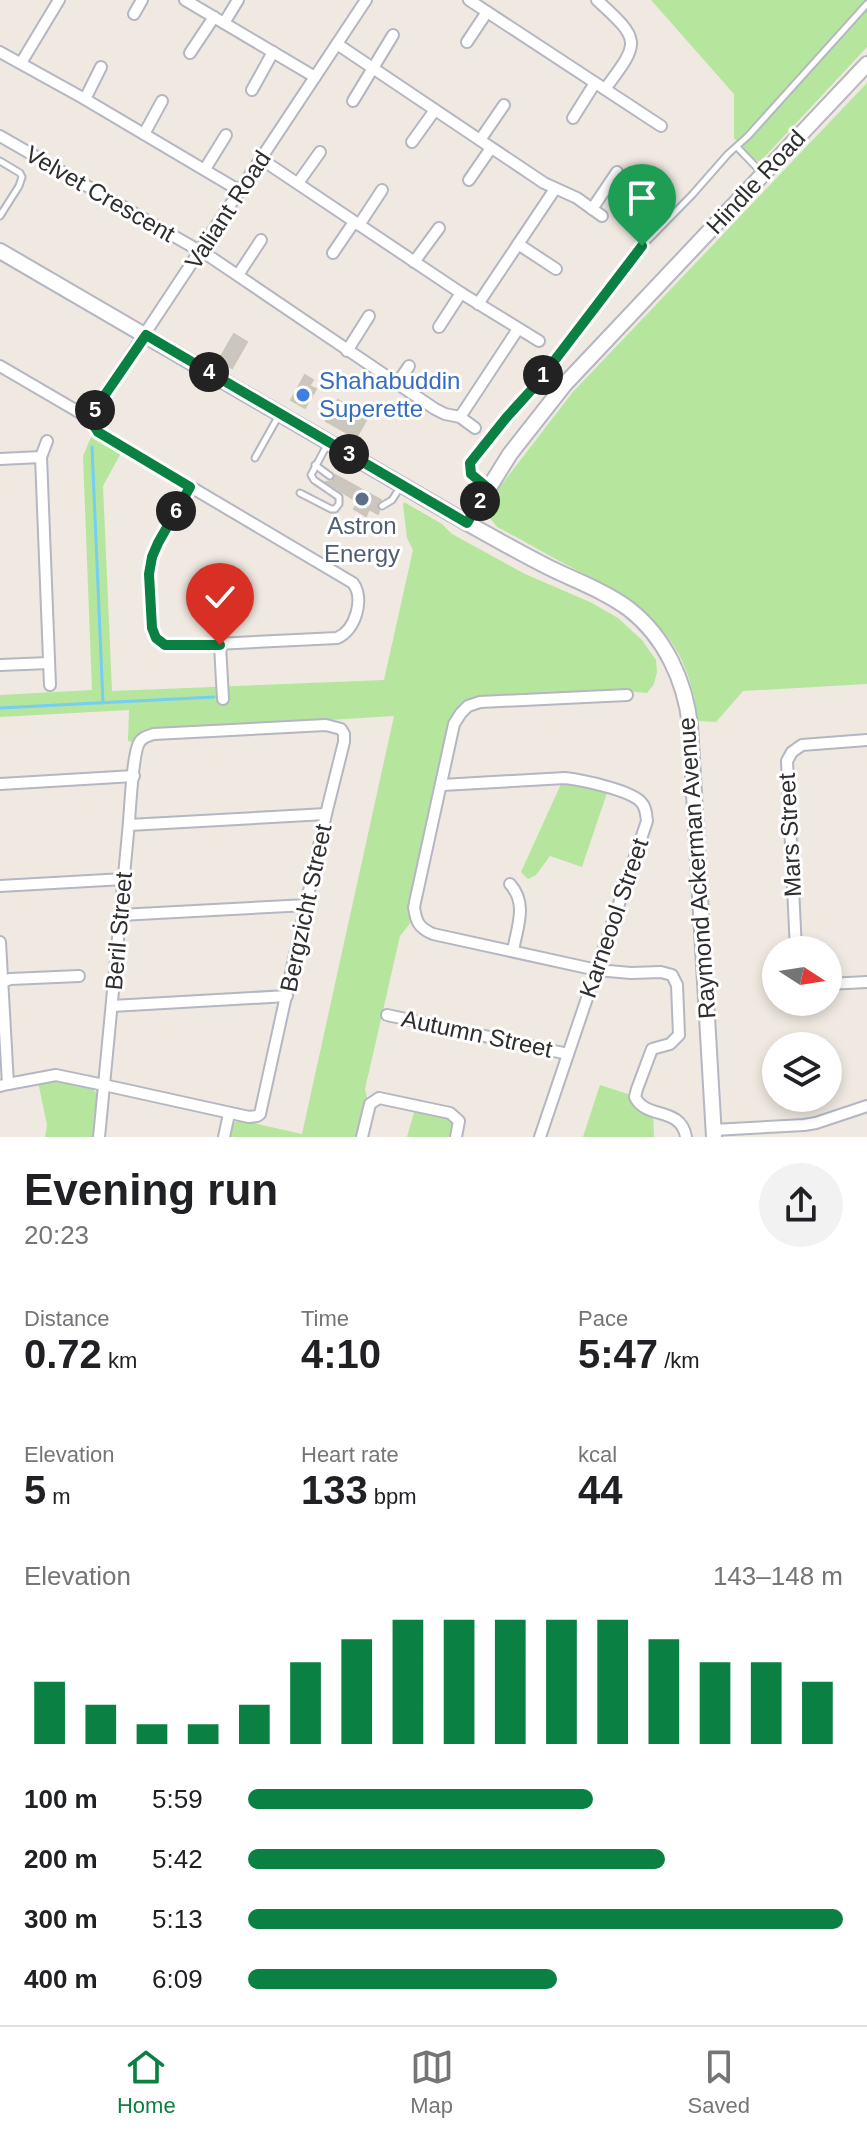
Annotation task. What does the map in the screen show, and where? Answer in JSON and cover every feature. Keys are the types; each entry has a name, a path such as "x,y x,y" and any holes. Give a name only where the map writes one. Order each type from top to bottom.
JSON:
{"street":[{"path":"21,63 59,0"},
{"path":"134,14 142,0"},
{"path":"185,0 315,77"},
{"path":"224,23 238,0"},
{"name":"Valiant Road","path":"89,418 366,0"},
{"path":"469,0 661,126"},
{"path":"573,118 629,55 633,43 624,25 597,0"},
{"path":"467,42 487,12"},
{"path":"190,53 214,17"},
{"path":"353,101 393,35"},
{"path":"337,44 491,148 602,216"},
{"path":"0,52 240,191"},
{"path":"252,90 273,52"},
{"name":"Hindle Road","path":"467,523 510,454 565,384 867,64"},
{"path":"85,99 101,67"},
{"path":"144,134 162,101"},
{"path":"480,140 504,105"},
{"path":"412,142 435,110"},
{"path":"205,169 226,135"},
{"name":"Velvet Crescent","path":"0,136 201,251 438,411 460,417 475,428"},
{"path":"469,180 491,148"},
{"path":"298,183 320,152"},
{"path":"261,159 461,293 539,341"},
{"path":"592,209 617,172"},
{"path":"478,304 555,189"},
{"path":"333,253 382,190"},
{"path":"414,262 439,228"},
{"path":"238,275 261,240"},
{"path":"518,244 556,269"},
{"name":"Raymond Ackerman Avenue","path":"2,255 146,335 467,523 612,599 643,622 664,648 683,689 690,725 714,1134"},
{"path":"439,327 461,293"},
{"path":"347,351 369,316"},
{"path":"460,417 518,329"},
{"path":"0,366 89,418 98,432 350,581 359,593 353,623 347,633 342,637 220,645 165,645 156,638 152,628 149,574 152,557 190,487"},
{"path":"397,384 409,366"},
{"path":"47,441 41,457 50,685"},
{"path":"0,459 41,457"},
{"path":"220,645 223,699"},
{"path":"0,665 49,663"},
{"path":"627,695 480,702 468,706 454,724 414,907 418,925 433,934 597,970 672,975 676,980 679,1035 670,1044 652,1049 635,1097 643,1106 679,1121 686,1137"},
{"name":"Bergzicht Street","path":"4,1085 56,1075 229,1114 249,1117 257,1116 263,1110 344,742 341,729 326,725 154,734"},
{"name":"Beril Street","path":"99,1137 134,776 139,742 145,736 154,734"},
{"name":"Mars Street","path":"795,936 787,761 792,752 802,745 867,740"},
{"path":"0,784 134,776"},
{"name":"Karneool Street","path":"442,785 565,778 631,795 644,807 647,821 540,1137"},
{"path":"129,825 326,814"},
{"path":"0,886 124,879"},
{"path":"510,884 521,902 513,951"},
{"path":"120,915 307,905"},
{"path":"0,942 4,1085"},
{"path":"1,983 10,979 79,976"},
{"path":"842,983 867,982"},
{"path":"112,1006 287,996"},
{"name":"Autumn Street","path":"387,1015 568,1054"},
{"path":"362,1137 370,1104 379,1098 450,1113 459,1121 456,1137"},
{"path":"714,1134 816,1123 867,1106"},
{"path":"224,1137 229,1114"}],"lane":[{"path":"488,488 471,474 470,463 535,386 626,264 867,4"},
{"path":"737,147 763,175"},
{"path":"0,161 22,177 0,216"},
{"path":"654,177 661,184 649,212 655,231"},
{"path":"255,458 280,414"},
{"path":"300,493 331,509 338,506 339,497 312,478 315,465 328,442"},
{"path":"315,465 330,476"},
{"path":"382,506 392,500 402,485"}],"green space":[{"path":"651,0 867,0 867,47 760,162 752,158 734,138 734,94"},
{"path":"867,83 867,684 743,691 716,722 698,721 693,690 684,664 672,642 656,624 617,593 497,527 490,518 489,501 572,393"},
{"path":"92,435 121,453 103,486 112,691 384,680 413,550 407,538 404,502 442,524 452,534 525,574 590,602 618,618 642,640 656,660 654,684 647,693 626,691 479,698 458,710 451,719 409,911 411,922 400,936 365,1089 368,1101 358,1137 228,1137 232,1124 239,1120 302,1134 394,716 146,731 138,734 132,742 128,741 129,710 0,717 0,695 92,690 83,456"},
{"path":"561,784 582,785 607,793 582,867 550,856 536,875 528,879 521,872"},
{"path":"55,1079 90,1087 99,1095 95,1137 45,1137 47,1125 38,1082"},
{"path":"600,1085 631,1095 653,1114 654,1137 583,1137"},
{"path":"415,1109 449,1117 454,1125 451,1137 407,1137"}],"building":[{"path":"234,334 247,342 232,368 219,360"},
{"name":"Shahabuddin Superette","path":"305,375 313,380 309,386 316,389 305,408 291,400"},
{"path":"338,400 368,417 356,438 326,421"},
{"path":"335,475 381,500 377,505 378,514 369,509 366,516 354,509 358,502 326,482 333,481"}],"waterway":[{"path":"92,447 103,703"},
{"path":"0,708 214,697"}],"place":[{"name":"Shahabuddin Superette","path":"303,395"},
{"name":"Astron Energy","path":"362,499"}],"route":[{"path":"220,645 165,645 156,638 152,628 149,574 152,557 190,487 98,432 89,418 146,335 467,523 488,488 471,474 470,463 535,386 642,246"}]}
